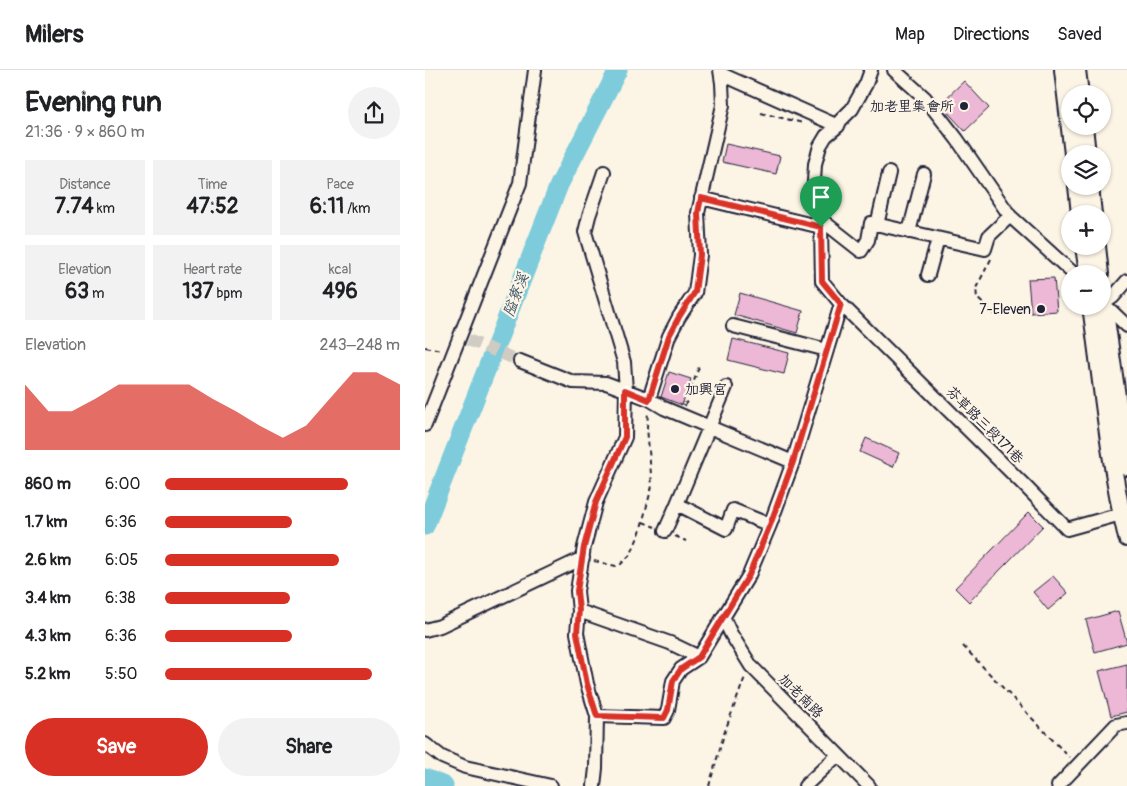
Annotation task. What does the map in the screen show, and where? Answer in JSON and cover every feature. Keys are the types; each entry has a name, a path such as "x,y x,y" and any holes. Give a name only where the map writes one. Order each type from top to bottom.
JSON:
{"main road":[{"path":"1063,70 1072,145"},
{"path":"1077,70 1079,85"},
{"path":"1092,315 1110,448 1127,538"},
{"path":"1105,315 1127,467"}],"street":[{"path":"425,425 455,351 463,339 520,183 535,70"},
{"path":"597,716 664,718 668,710 673,681 681,669 699,657 749,575 793,462 841,304 822,281 815,164 820,146 826,136 838,126 840,121 852,109 866,84 871,70"},
{"path":"894,70 925,98 1010,216 1064,265"},
{"path":"649,400 669,336 695,292 700,255 698,213 723,105 720,72 838,126"},
{"path":"594,786 597,716 587,684 577,633 579,610 577,591 584,547 596,502 625,437 624,362 585,232 604,172"},
{"path":"877,225 889,173"},
{"path":"909,232 924,174"},
{"path":"701,198 820,223 861,251 868,240 871,224 985,249 989,236 1010,216"},
{"path":"928,276 938,239"},
{"path":"1111,298 1127,281"},
{"name":"芬草路三段171巷","path":"841,304 1067,529 1121,514"},
{"path":"1111,311 1127,326"},
{"path":"733,326 827,350"},
{"path":"520,361 573,382 606,383 625,390 793,462"},
{"path":"665,531 726,387"},
{"path":"677,504 726,529 733,510 770,525"},
{"path":"425,630 439,626 583,558"},
{"path":"579,610 670,643 699,657"},
{"name":"加老南路","path":"723,617 751,666 869,786"},
{"path":"1058,786 1117,725 1127,723"},
{"path":"425,744 442,757 465,767 551,786"},
{"path":"805,786 838,755"}],"path":[{"path":"991,258 976,288 977,298 997,316"},
{"path":"425,347 455,351"},
{"path":"682,415 700,364"},
{"path":"583,558 616,566 621,564 631,554 637,540 652,486 647,426 649,400"},
{"path":"963,646 1077,766"},
{"path":"709,786 725,731 751,666"}],"building":[{"name":"加老里集會所","path":"964,81 989,108 965,131 940,104"},
{"path":"726,144 780,156 776,174 722,162"},
{"path":"1054,278 1057,311 1031,313 1028,279"},
{"path":"740,293 803,311 797,333 734,315"},
{"path":"733,339 789,353 784,374 728,360"},
{"name":"加興宮","path":"669,372 691,379 682,405 661,397"},
{"path":"866,438 899,453 893,467 860,452"},
{"path":"1029,512 1043,526 969,602 955,588"},
{"path":"1053,576 1068,593 1048,610 1033,592"},
{"path":"1118,611 1127,643 1095,652 1086,620"},
{"path":"1127,664 1127,712 1111,716 1099,671"}],"waterway":[{"name":"隘寮溪","path":"425,526 559,185 618,70"},
{"name":"隘寮溪","path":"425,778 444,786"}],"tunnel":[{"path":"468,340 520,361"}],"place":[{"name":"加老里集會所","path":"964,106"},
{"name":"7-Eleven","path":"1041,309"},
{"name":"加興宮","path":"675,389"}],"route":[{"path":"701,198 821,227 822,281 841,304 793,462 749,575 699,657 681,669 673,681 668,710 664,718 597,716 587,684 577,633 579,610 577,591 584,547 596,502 625,437 625,390 649,400 669,336 695,292 700,255 698,213 701,198"}]}
